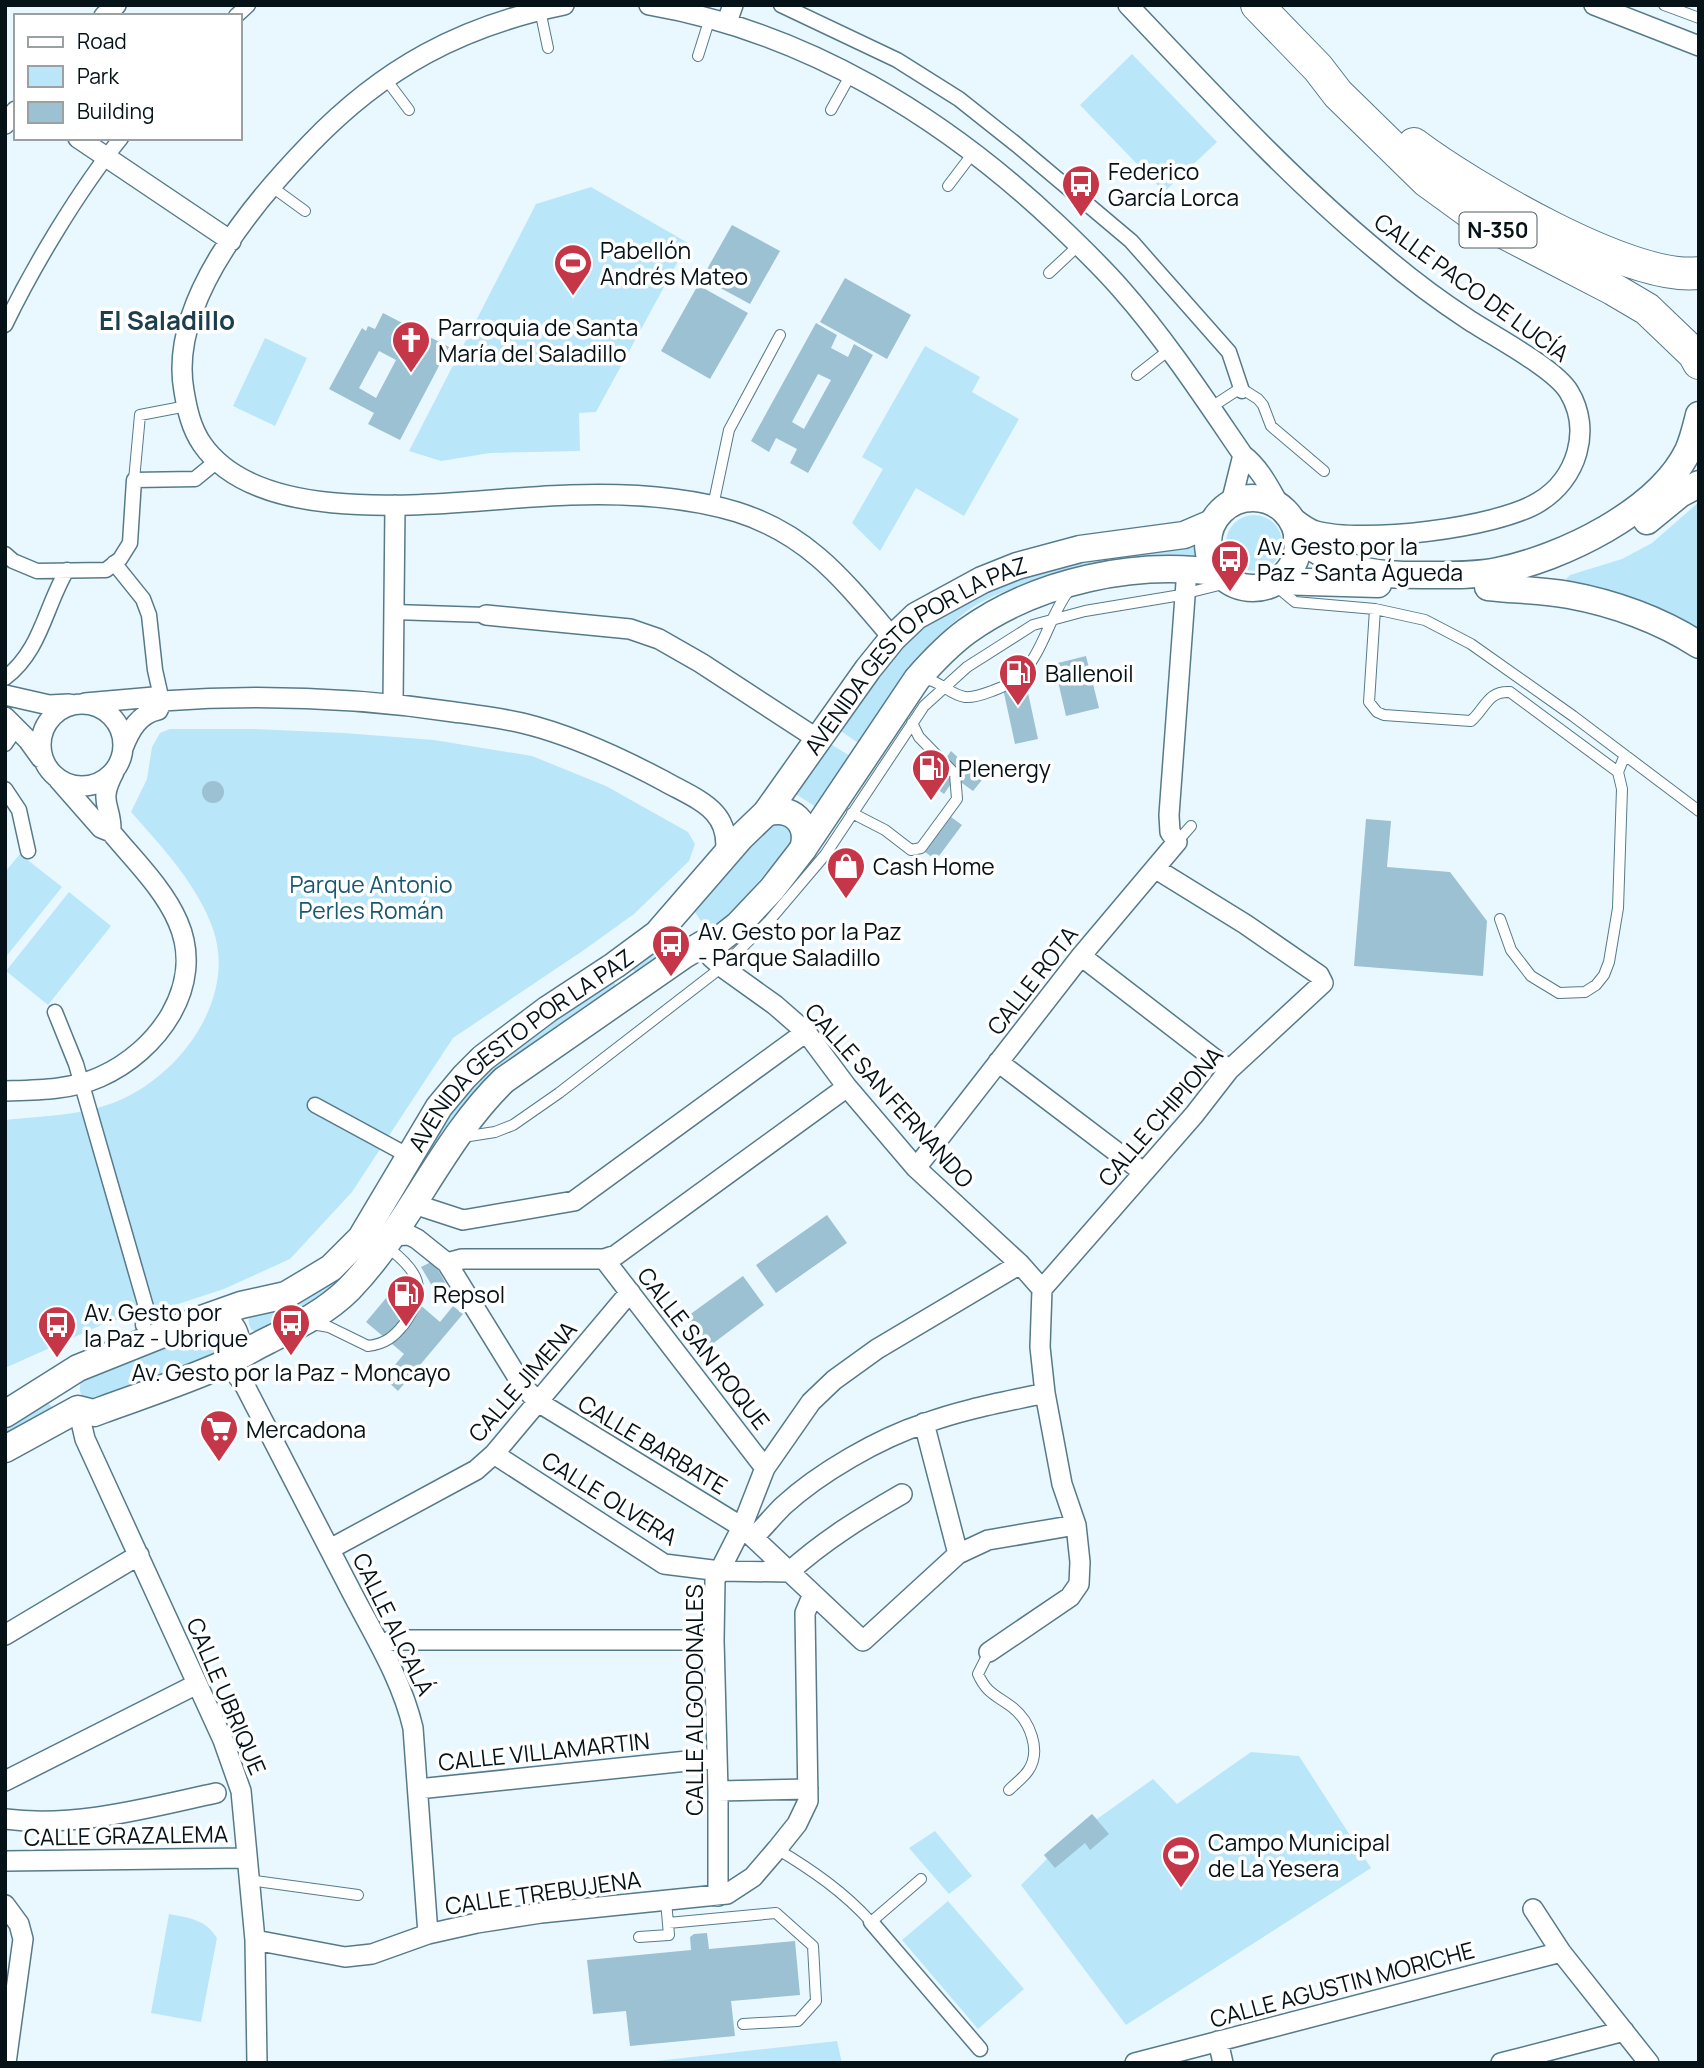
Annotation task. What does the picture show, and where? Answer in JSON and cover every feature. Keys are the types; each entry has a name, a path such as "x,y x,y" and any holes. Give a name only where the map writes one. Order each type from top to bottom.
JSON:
{"highway":[{"name":"N-350","path":"1257,5 1318,68 1338,94 1427,181 1482,221 1647,309 1694,354 1699,363"},
{"name":"N-350","path":"1318,68 1346,86 1390,126 1446,168 1531,216 1616,257 1655,270 1699,273"}],"main road":[{"path":"1297,538 1322,555 1386,575 1453,575 1497,571 1539,559 1590,539 1636,509 1676,468 1687,452 1699,415"},
{"path":"1488,587 1580,559 1619,541 1680,494 1699,484"},
{"path":"1252,498 1272,502 1283,510 1293,523 1297,538 1297,552 1284,575 1259,587 1245,587 1225,578 1212,563 1208,550 1212,523 1220,512 1231,503 1252,498"},
{"name":"AVENIDA GESTO POR LA PAZ","path":"5,1414 78,1368 241,1305 286,1295 331,1268 361,1238 439,1107 483,1058 548,1009 657,934 725,855 761,818 868,669 893,638 916,616 982,580 1017,566 1080,549 1185,535 1212,523"},
{"name":"AVENIDA GESTO POR LA PAZ","path":"5,1449 79,1409 86,1412 102,1410 226,1362 301,1324 324,1310 349,1289 414,1204 479,1104 504,1080 703,944 719,940 738,925 803,849 916,679 957,640 990,617 1016,604 1074,582 1110,573 1164,568 1186,582 1225,578"},
{"path":"1274,582 1488,587 1568,595 1616,607 1699,645"},
{"path":"761,818 782,811 798,818 806,832 803,849"},
{"path":"681,906 679,922 682,930 687,937 703,944"},
{"path":"206,1318 223,1320 235,1332 236,1349 226,1362"},
{"path":"78,1368 68,1381 67,1389 79,1409"}],"street":[{"path":"565,5 530,10 463,36 401,67 334,119 272,187 205,280 186,328 181,355 182,380 191,424 217,461 243,480 282,495 346,504 395,505 612,495 686,501 747,516 788,534 828,564 893,638"},
{"path":"649,5 724,15 850,74 932,121 973,153 1028,197 1121,288 1170,350 1243,455 1253,463 1267,482 1283,510"},
{"path":"781,5 897,60 959,99 1017,145 1131,242 1229,352 1242,391"},
{"name":"CALLE PACO DE LUCÍA","path":"1128,5 1283,167 1345,223 1462,316 1560,380 1569,391 1580,422 1581,437 1574,463 1564,478 1540,502 1500,517 1444,529 1357,537 1314,530 1283,510"},
{"path":"1594,5 1699,46"},
{"path":"81,140 231,241"},
{"path":"5,325 42,257 119,140"},
{"path":"1231,503 1243,455"},
{"path":"5,554 13,561 37,571 106,570 120,559 130,543 134,480 195,479 217,461"},
{"path":"393,703 395,505"},
{"path":"111,832 105,797 123,748 129,733 138,722 149,712 158,709 162,701 155,670 149,615 142,599 114,563"},
{"path":"5,678 26,659 43,624 55,590 67,570"},
{"path":"1177,842 1170,832 1169,815 1186,582"},
{"path":"394,612 486,615 629,629 659,639 701,663 819,740"},
{"path":"5,695 49,705 155,698 162,701 271,698 393,703 520,723 565,736 634,765 687,794 721,818 726,830 725,855"},
{"path":"44,763 40,742 47,721 54,713 79,704 95,705 113,718 123,737 123,748"},
{"path":"5,1091 45,1090 82,1083 121,1066 150,1042 171,1016 184,984 187,966 178,922 155,886 111,832 101,828 44,763 29,740 9,730"},
{"path":"58,779 68,784 90,785 109,776 116,768"},
{"path":"5,789 19,810 28,851"},
{"path":"721,818 761,818"},
{"name":"CALLE ROTA","path":"916,1168 1081,956 1177,842"},
{"name":"CALLE CHIPIONA","path":"1042,1289 1194,1115 1229,1070 1323,983 1319,975 1245,924 1156,869"},
{"name":"CALLE SAN FERNANDO","path":"703,944 722,968 775,1005 806,1032 847,1087 916,1168 1020,1264 1042,1289"},
{"path":"1081,956 1229,1070"},
{"path":"55,1012 82,1083 145,1305 144,1325"},
{"path":"414,1204 463,1220 574,1201 806,1032"},
{"path":"998,1062 1143,1172"},
{"path":"447,1263 462,1259 604,1259 616,1255 847,1087"},
{"path":"315,1104 409,1156"},
{"name":"CALLE BARBATE","path":"387,1240 409,1235 447,1263 523,1386 538,1402 748,1532 863,1642 958,1554"},
{"name":"CALLE SAN ROQUE","path":"604,1259 765,1468"},
{"name":"CALLE ALGODONALES","path":"718,1896 715,1580 748,1532 765,1468 811,1402 834,1380 877,1349 1020,1264"},
{"path":"989,1653 1070,1597 1079,1584 1076,1525 1062,1485 1045,1393 1040,1347 1042,1289"},
{"name":"CALLE JIMENA","path":"330,1549 477,1470 494,1454 630,1292"},
{"name":"CALLE ALCALÁ","path":"226,1362 245,1386 381,1644 407,1701 413,1728 428,1934"},
{"path":"748,1532 848,1459 924,1423 963,1411 1045,1393"},
{"name":"CALLE UBRIQUE","path":"79,1409 85,1439 223,1740 241,1791 255,1940 257,2063"},
{"path":"924,1423 958,1554 988,1540 1076,1525"},
{"name":"CALLE OLVERA","path":"494,1454 664,1564 720,1571 789,1572"},
{"path":"789,1572 852,1523 902,1494"},
{"path":"5,1634 139,1555"},
{"path":"718,1896 727,1894 753,1877 797,1824 808,1801 805,1613 813,1594"},
{"path":"381,1644 394,1640 714,1640"},
{"path":"5,1781 197,1684"},
{"name":"CALLE VILLAMARTIN","path":"418,1789 716,1758"},
{"path":"718,1791 808,1789"},
{"path":"5,1819 32,1822 94,1818 216,1793"},
{"name":"CALLE GRAZALEMA","path":"5,1861 247,1858"},
{"name":"CALLE TREBUJENA","path":"255,1940 345,1957 372,1954 428,1934 477,1923 541,1913 718,1896"},
{"path":"5,1905 19,1924 23,1939 6,2063"},
{"path":"1532,1909 1561,1952 1649,2063"},
{"path":"871,1922 980,2049"},
{"name":"CALLE AGUSTIN MORICHE","path":"1135,2063 1561,1952"},
{"path":"1501,2063 1624,2031"},
{"path":"1218,2041 1223,2063"}],"lane":[{"path":"1664,5 1699,19"},
{"path":"530,10 548,48"},
{"path":"698,57 724,15"},
{"path":"831,110 850,74"},
{"path":"385,78 409,110"},
{"path":"948,186 973,153"},
{"path":"272,187 305,211"},
{"path":"1049,273 1079,245"},
{"path":"712,506 729,430 780,335"},
{"path":"1137,375 1170,350"},
{"path":"1210,408 1236,391 1258,399 1271,426 1324,471"},
{"path":"134,480 140,415 187,406"},
{"path":"916,679 929,679 955,694 967,697 1005,687 1025,672 1044,642 1061,600 1074,582"},
{"path":"453,1142 465,1136 495,1132 513,1125 722,968 769,921 825,855 924,706 967,667 1033,625 1186,582"},
{"path":"1274,582 1295,602 1375,609 1425,620 1471,644 1699,811"},
{"path":"1375,609 1369,702 1377,712 1393,716 1471,721 1490,696 1510,692 1618,772"},
{"path":"852,813 916,850 921,848 957,799 955,774 919,737 912,723"},
{"path":"1500,919 1511,950 1531,976 1559,993 1585,992 1596,985 1604,975 1609,962 1618,908 1622,789 1618,772 1625,755"},
{"name":"CALLE ROTA","path":"1177,842 1191,826"},
{"path":"301,1324 329,1327 368,1346 388,1341 396,1334 413,1311 419,1296 418,1284 409,1265 387,1240"},
{"path":"989,1653 978,1674 982,1684 1025,1720 1034,1743 1034,1757 1029,1770 1009,1790"},
{"path":"777,1849 852,1900 871,1922 921,1879"},
{"path":"249,1880 358,1895"},
{"path":"639,1937 669,1935 666,1901"},
{"path":"668,1923 776,1913 813,1946 816,2001 798,2021 743,2024"}],"green space":[{"path":"1132,54 1217,142 1164,192 1080,105"},
{"name":"Pabellón Andrés Mateo","path":"591,187 688,243 596,412 579,413 580,451 490,453 441,461 409,451 536,204"},
{"path":"265,338 307,358 275,426 233,406"},
{"path":"925,346 980,377 972,392 1019,419 964,516 916,488 880,551 852,523 883,469 862,457"},
{"path":"1699,502 1699,635 1569,583 1566,579 1570,575 1622,559 1652,543"},
{"path":"1249,515 1259,515 1274,523 1280,532 1280,554 1274,563 1259,571 1249,571 1231,559 1226,548 1226,538 1238,520"},
{"path":"1198,545 1199,558 1156,556 1083,567 1002,592 980,603 963,614 933,643 906,675 858,743 838,729 911,632 983,589 1102,555"},
{"name":"Parque Antonio Perles Román","path":"170,729 344,733 434,740 532,756 606,786 688,832 695,844 689,861 634,914 453,1038 352,1192 290,1259 224,1289 163,1309 108,1322 5,1368 5,1120 85,1111 134,1093 178,1058 196,1035 209,1010 217,983 218,956 213,929 206,912 178,867 131,812 147,779 152,747 160,733"},
{"path":"829,743 850,756 816,807 794,793"},
{"path":"776,821 790,827 790,845 725,920 714,924 702,923 695,912 696,907 766,825"},
{"path":"20,854 62,887 5,958 5,872"},
{"path":"69,892 111,926 48,1005 6,971"},
{"path":"667,937 672,937 678,945 636,974 629,963"},
{"path":"612,979 617,987 429,1162 346,1279 302,1310 297,1302 493,1062"},
{"path":"283,1306 290,1318 255,1332 250,1327 249,1317"},
{"path":"211,1328 217,1329 227,1341 220,1355 96,1403 84,1399 81,1394 83,1379"},
{"path":"48,1403 52,1407 50,1410 6,1434 5,1425"},
{"name":"Campo Municipal de La Yesera","path":"1251,1752 1299,1756 1371,1868 1126,2025 1021,1885 1047,1859 1044,1855 1092,1814 1097,1819 1153,1779 1177,1804"},
{"path":"935,1831 972,1876 949,1894 909,1848"},
{"path":"948,1901 1024,1989 978,2029 902,1940"},
{"path":"169,1914 202,1923 217,1938 201,2022 151,2013"},
{"path":"837,2041 842,2063 638,2063"}],"building":[{"path":"732,225 780,251 750,304 702,278"},
{"path":"845,278 911,315 887,359 820,322"},
{"path":"698,285 748,313 710,379 661,351"},
{"name":"Parroquia de Santa María del Saladillo","path":"383,313 449,347 400,440 368,424 374,413 329,389 362,328 366,331 368,326 375,329","holes":["379,351 396,360 376,398 359,388"]},
{"path":"816,323 837,335 831,348 848,357 854,344 873,355 808,473 790,463 797,449 776,438 769,452 751,441","holes":["818,374 831,380 804,429 792,422"]},
{"path":"1086,656 1099,708 1066,716 1054,664"},
{"path":"1025,679 1038,739 1015,744 1002,684"},
{"path":"951,751 982,780 973,791 955,778 944,794 929,783"},
{"path":"213,781 221,784 224,792 221,800 213,803 205,800 202,792 205,784"},
{"path":"951,817 962,825 936,860 925,852"},
{"path":"1366,819 1391,821 1387,867 1450,872 1487,921 1483,976 1354,966"},
{"path":"827,1215 847,1243 776,1293 756,1265"},
{"path":"433,1261 446,1284 435,1291 421,1267"},
{"path":"743,1276 764,1305 707,1348 685,1318"},
{"path":"397,1285 440,1322 453,1306 463,1314 398,1391 384,1378 404,1354 366,1322"},
{"path":"1092,1814 1109,1834 1090,1850 1085,1843 1055,1868 1044,1855"},
{"path":"707,1933 709,1949 795,1941 800,1995 731,2001 735,2036 630,2046 626,2011 593,2014 587,1960 691,1950 690,1937"}],"place":[{"name":"Federico García Lorca","path":"1081,218"},
{"name":"Pabellón Andrés Mateo","path":"573,297"},
{"name":"Parroquia de Santa María del Saladillo","path":"411,374"},
{"name":"Av. Gesto por la Paz - Santa Águeda","path":"1230,593"},
{"name":"Ballenoil","path":"1018,707"},
{"name":"Plenergy","path":"931,802"},
{"name":"Cash Home","path":"846,900"},
{"name":"Av. Gesto por la Paz - Parque Saladillo","path":"671,978"},
{"name":"Repsol","path":"406,1328"},
{"name":"Av. Gesto por la Paz - Moncayo","path":"291,1357"},
{"name":"Av. Gesto por la Paz - Ubrique","path":"57,1359"},
{"name":"Mercadona","path":"219,1463"},
{"name":"Campo Municipal de La Yesera","path":"1181,1889"}],"district":[{"name":"El Saladillo","path":"167,320"}]}
